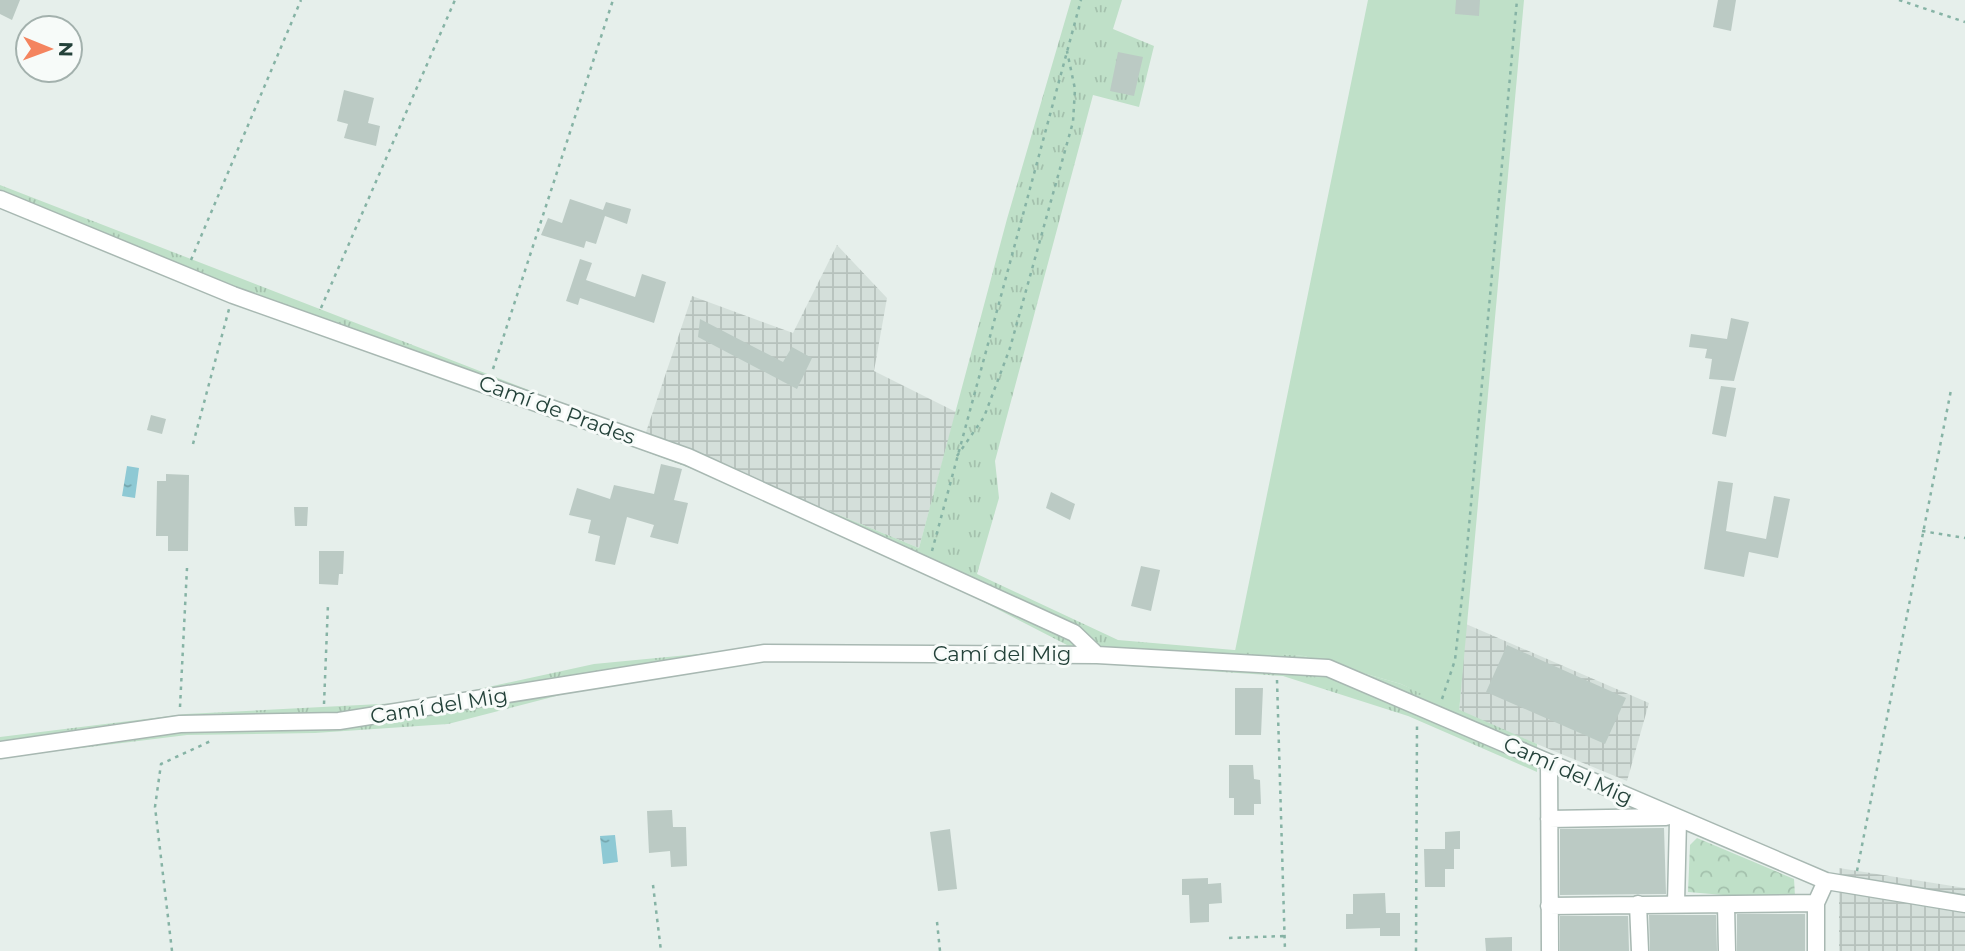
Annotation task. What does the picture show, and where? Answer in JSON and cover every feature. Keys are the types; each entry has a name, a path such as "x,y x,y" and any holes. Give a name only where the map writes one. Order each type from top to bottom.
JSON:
{"street":[{"name":"Camí de Prades","path":"0,199 233,295 688,457 929,565 965,586 1074,633 1097,655"},
{"name":"Camí del Mig","path":"0,750 180,724 323,722 765,653 1097,655 1328,668 1675,819 1826,881 1965,904"},
{"path":"1549,763 1550,951"},
{"path":"1549,819 1675,819 1676,903"},
{"path":"1816,951 1816,904 1826,881"},
{"path":"1639,904 1640,951"},
{"path":"1549,906 1816,904"},
{"path":"1726,905 1727,951"}],"path":[{"path":"185,276 301,0"},
{"path":"314,324 455,0"},
{"path":"487,386 613,0"},
{"path":"929,565 955,459 1081,0"},
{"path":"1437,715 1455,660 1517,0"},
{"path":"1899,0 1965,22"},
{"path":"955,459 984,417 1010,348 1073,122 1075,89 1067,51"},
{"path":"193,444 233,295"},
{"path":"1851,887 1857,875 1951,390"},
{"path":"1922,531 1965,538"},
{"path":"180,724 187,568"},
{"path":"323,722 328,604"},
{"path":"1277,666 1284,951"},
{"path":"1416,706 1416,951"},
{"path":"172,951 155,807 156,783 161,764 216,739 224,723"},
{"path":"653,885 661,951"},
{"path":"937,922 940,951"},
{"path":"1229,938 1284,936"}],"shaded area":[{"path":"837,245 887,298 874,371 956,412 919,548 645,435 692,296 793,333"},
{"path":"1466,624 1649,703 1627,781 1459,712"},
{"path":"1839,868 1965,888 1965,951 1839,951"}],"green space":[{"path":"1071,0 1122,0 1113,29 1154,46 1139,107 1093,95 995,461 999,498 977,574 1118,640 1304,656 1401,684 1537,744 1537,772 1408,716 1283,676 1069,662 766,661 564,694 448,724 315,733 187,735 0,758 0,737 186,714 419,702 594,664 773,647 1067,645 931,575 706,474 138,263 0,208 0,185 645,435 919,548 1007,219"},
{"path":"1368,0 1524,0 1459,712 1401,684 1304,656 1235,651"},
{"path":"1697,838 1794,879 1795,896 1735,896 1688,892 1690,845"}],"water":[{"path":"127,466 139,468 135,498 122,496"},
{"path":"615,835 618,862 603,864 600,836"}],"building":[{"path":"0,0 20,0 12,20 0,14"},
{"path":"1456,0 1480,0 1479,16 1455,14"},
{"path":"1718,0 1736,0 1731,31 1713,27"},
{"path":"1118,52 1143,57 1134,96 1110,91"},
{"path":"344,90 374,98 368,123 380,126 376,146 344,138 348,124 337,121"},
{"path":"570,199 603,210 606,202 631,209 627,224 605,216 596,244 586,241 584,248 541,235 548,218 562,223"},
{"path":"580,259 592,263 586,280 635,297 642,274 666,282 654,323 580,298 578,305 566,301"},
{"path":"1731,318 1749,322 1734,381 1709,379 1712,359 1705,358 1707,349 1689,347 1691,334 1727,339"},
{"path":"700,319 783,362 792,347 812,358 797,389 698,337"},
{"path":"1721,386 1736,388 1726,437 1712,434"},
{"path":"151,415 166,419 162,434 147,430"},
{"path":"661,464 682,469 674,500 688,503 678,544 650,537 654,525 627,517 615,565 595,561 600,536 588,533 591,520 569,515 577,488 610,499 614,485 654,494"},
{"path":"166,474 189,475 188,551 168,551 168,536 156,536 157,481 166,481"},
{"path":"1718,481 1733,483 1726,531 1766,539 1774,496 1790,499 1778,558 1749,552 1744,577 1704,569"},
{"path":"1051,492 1075,504 1070,520 1046,508"},
{"path":"294,507 308,507 307,526 295,526"},
{"path":"319,551 344,551 343,574 339,574 338,585 319,584"},
{"path":"1141,566 1160,570 1151,611 1131,606"},
{"path":"1507,645 1626,698 1605,744 1486,692"},
{"path":"1235,688 1263,688 1261,735 1235,735"},
{"path":"1229,765 1253,765 1254,779 1260,780 1261,804 1254,804 1254,815 1234,815 1234,798 1229,798"},
{"path":"672,810 673,827 686,827 687,866 671,867 670,851 649,853 647,811"},
{"path":"1664,828 1666,894 1560,895 1560,829"},
{"path":"950,829 957,889 938,891 930,832"},
{"path":"1460,831 1460,849 1445,849 1445,832"},
{"path":"1424,849 1454,849 1454,869 1445,869 1445,887 1425,887"},
{"path":"1208,878 1208,884 1221,883 1222,903 1209,904 1209,922 1190,923 1189,895 1182,895 1182,879"},
{"path":"1385,893 1386,913 1400,913 1400,936 1380,936 1380,928 1346,929 1346,914 1353,914 1353,894"},
{"path":"1737,914 1805,914 1805,951 1737,951"},
{"path":"1649,915 1716,915 1717,951 1650,951"},
{"path":"1560,916 1628,916 1629,951 1560,951"},
{"path":"1512,937 1512,951 1486,951 1485,938"}]}
